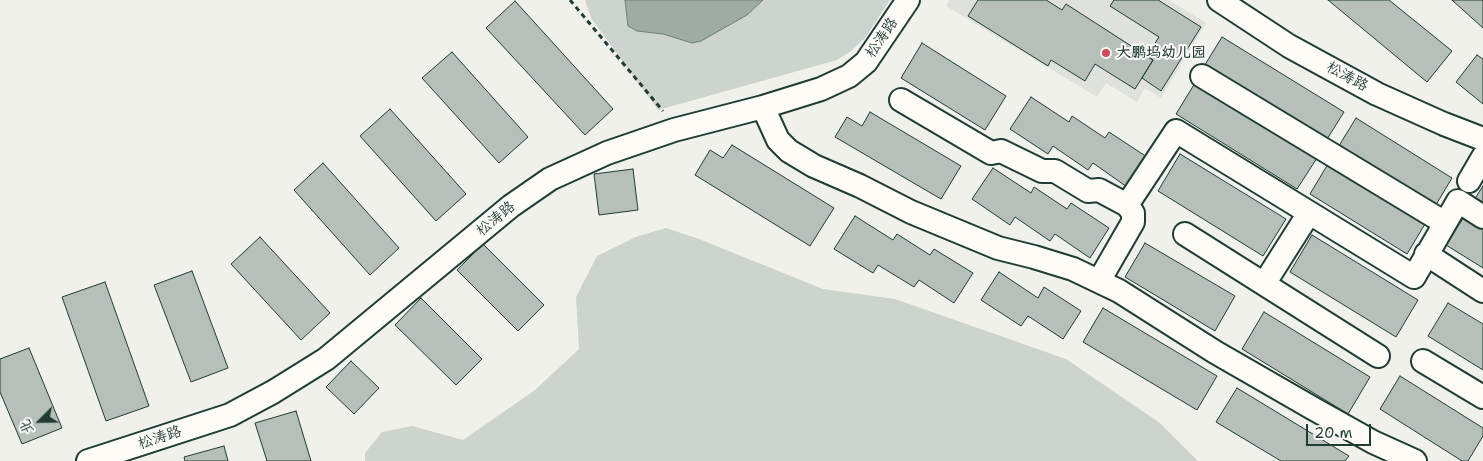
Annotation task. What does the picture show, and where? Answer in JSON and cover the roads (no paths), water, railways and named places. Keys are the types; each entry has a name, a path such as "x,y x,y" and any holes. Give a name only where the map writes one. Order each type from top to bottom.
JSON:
{"street":[{"name":"松涛路","path":"88,461 230,415 273,392 326,359 511,206 550,179 607,153 678,129 763,107 821,89 849,76 866,62 908,0"},
{"name":"松涛路","path":"1219,0 1289,46 1376,94 1483,139"},
{"path":"1202,76 1444,223"},
{"path":"901,100 991,153 1001,151 1042,171 1055,171 1088,191 1099,190 1127,205 1133,213 1133,222 1098,281"},
{"path":"763,107 778,140 789,152 814,166 912,212 998,248 1073,269 1119,291 1215,352 1314,409 1373,442 1415,461"},
{"path":"1127,205 1176,131 1414,277 1458,201 1483,217"},
{"path":"1469,181 1483,157"},
{"path":"1264,284 1309,213"},
{"path":"1185,234 1378,356"},
{"path":"1426,254 1483,291"},
{"path":"1423,361 1483,397"}],"place":[{"name":"大鹏坞幼儿园","path":"1106,53"}]}
